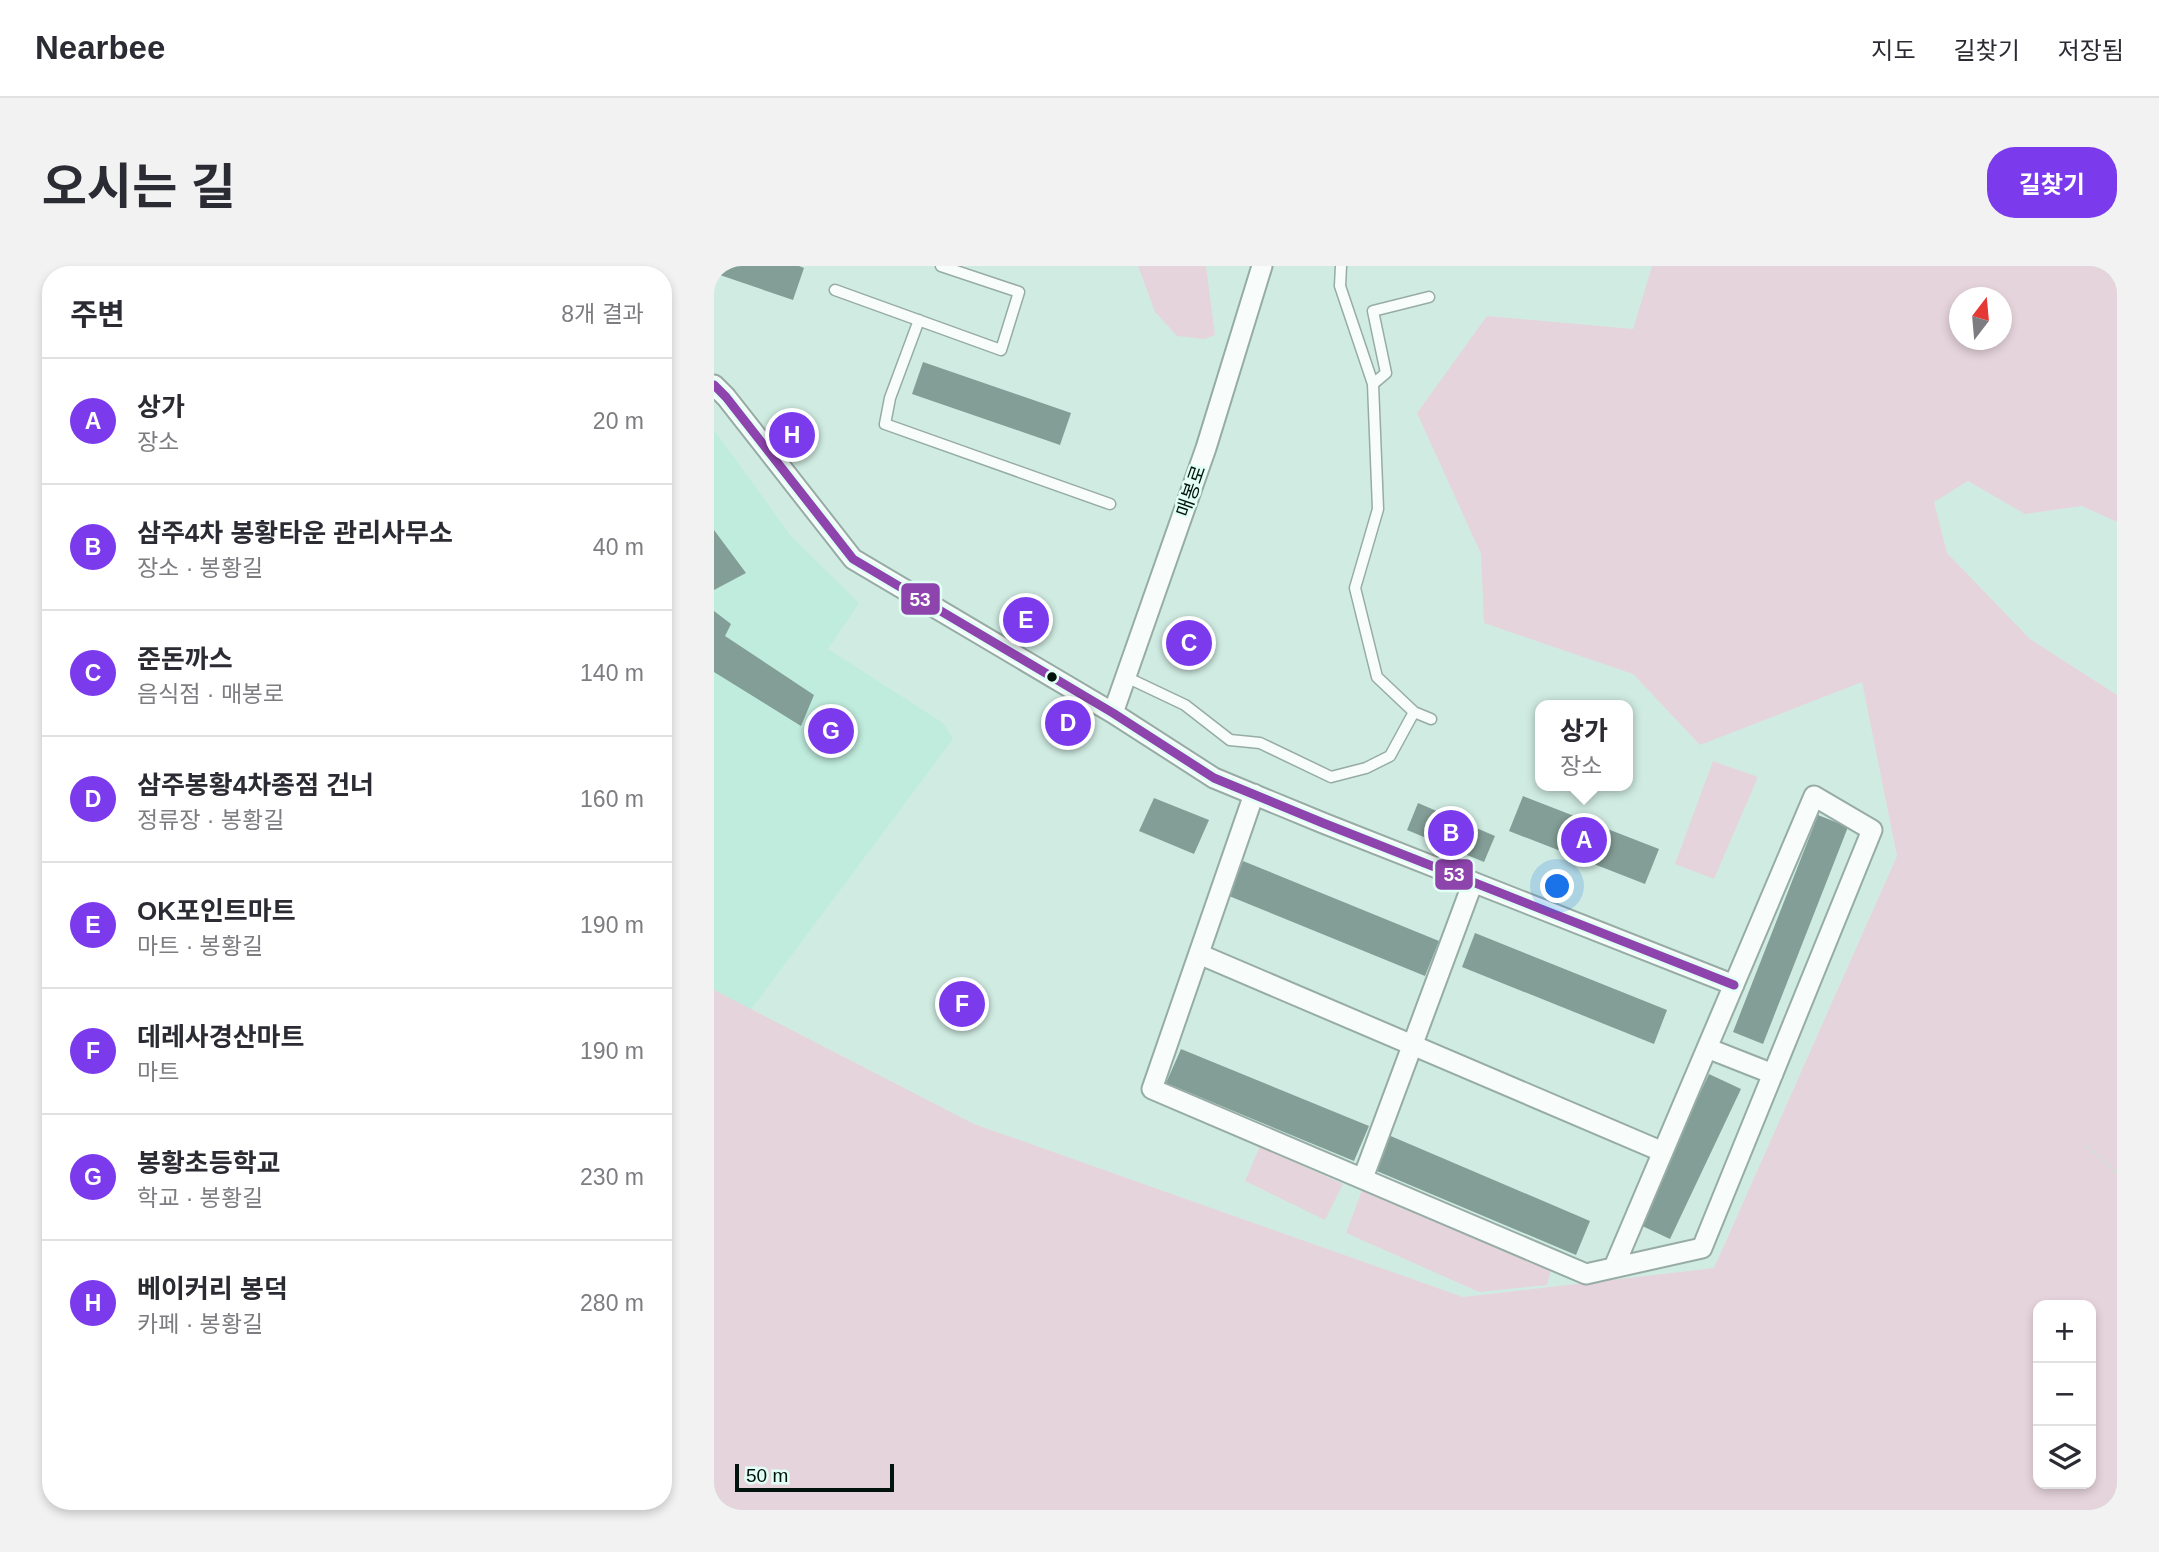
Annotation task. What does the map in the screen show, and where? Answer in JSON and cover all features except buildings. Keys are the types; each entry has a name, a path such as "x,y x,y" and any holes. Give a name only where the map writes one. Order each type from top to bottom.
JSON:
{"street":[{"name":"매봉로","path":"1113,713 1206,448 1262,266"},
{"path":"714,384 853,559 1113,713 1214,778 1734,985"},
{"path":"1254,794 1153,1089 1586,1274 1702,1248 1872,830 1814,796 1614,1267"},
{"path":"1363,1178 1474,882"},
{"path":"1199,954 1663,1152"},
{"path":"1707,1048 1773,1074"}],"lane":[{"path":"835,290 1000,350 1019,292 941,266"},
{"path":"1340,266 1340,286 1373,384 1377,509 1355,588 1377,677 1414,712 1432,719"},
{"path":"1373,384 1386,373 1373,311 1429,297"},
{"path":"919,320 890,398 885,424 1110,504"},
{"path":"1126,677 1185,705 1230,740 1260,743 1331,777 1366,768 1390,756 1414,712"}],"path":[{"path":"2087,1146 2117,1173"}],"shaded area":[{"path":"1138,266 1206,266 1215,335 1204,339 1177,336 1155,312"},
{"path":"1652,266 2112,266 2117,270 2117,522 2082,506 2025,514 1968,481 1934,502 1947,553 2030,639 2117,695 2117,1510 714,1510 714,990 974,1124 1463,1297 1714,1268 1897,856 1862,682 1700,745 1633,674 1484,623 1481,554 1417,413 1487,316 1633,329"},
{"path":"714,430 791,536 859,603 828,649 943,723 953,739 741,1023 714,1022"},
{"path":"1713,761 1758,777 1714,879 1675,864"},
{"path":"1260,1146 1343,1184 1325,1220 1245,1181"},
{"path":"1362,1190 1551,1270 1547,1285 1479,1292 1346,1233"}],"transit line":[{"name":"53","path":"714,385 853,559 1113,713 1214,778 1734,985"}],"place":[{"name":"베이커리 봉덕","path":"792,435"},
{"name":"OK포인트마트","path":"1026,620"},
{"name":"준돈까스","path":"1189,643"},
{"name":"삼주봉황4차종점 건너","path":"1068,723"},
{"name":"봉황초등학교","path":"831,731"},
{"name":"삼주4차 봉황타운 관리사무소","path":"1451,833"},
{"name":"상가","path":"1584,840"},
{"name":"데레사경산마트","path":"962,1004"}]}
